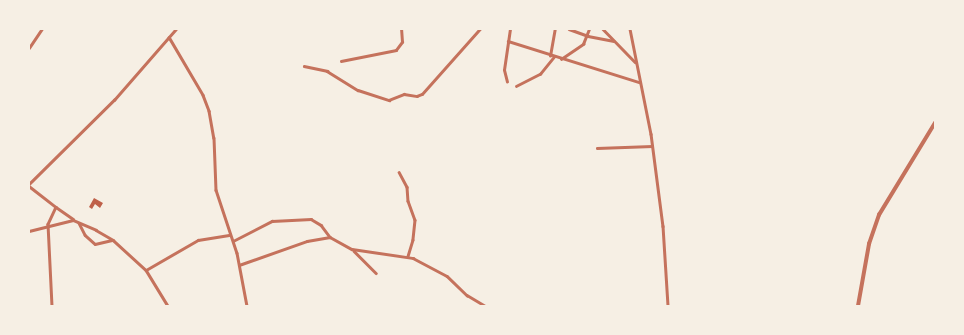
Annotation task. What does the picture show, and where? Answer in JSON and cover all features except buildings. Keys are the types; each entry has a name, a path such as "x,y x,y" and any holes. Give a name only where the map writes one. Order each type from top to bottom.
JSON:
{"street":[{"path":"29,48 42,29"},
{"path":"168,306 146,270 113,240 73,220 29,185 114,100 176,29"},
{"path":"341,61 396,50 402,42 401,29"},
{"path":"304,66 327,72 358,90 383,99 393,100 404,94 417,96 422,94 480,29"},
{"path":"507,82 504,70 510,29"},
{"path":"550,56 555,29"},
{"path":"569,29 588,36 614,41"},
{"path":"560,59 583,44 588,36 589,29"},
{"path":"603,29 636,62"},
{"path":"631,29 652,146 663,226 668,306"},
{"path":"169,37 203,95 209,111 215,150 216,190 229,235 233,241 240,265 247,306"},
{"path":"508,41 550,56 640,82"},
{"path":"516,86 540,74 554,57"},
{"path":"858,306 869,244 879,214 935,123"},
{"path":"597,148 652,146"},
{"path":"399,172 407,187 408,202 415,220 413,240 408,256"},
{"path":"52,306 48,224 56,208"},
{"path":"233,241 272,221 294,218 317,221 330,237 352,249 361,252 408,256 447,276 467,295 485,306"},
{"path":"29,231 48,224 73,220"},
{"path":"78,222 85,235 95,244 113,240"},
{"path":"146,270 198,240 229,235"},
{"path":"240,265 307,241 330,237"},
{"path":"352,249 376,273"}]}
